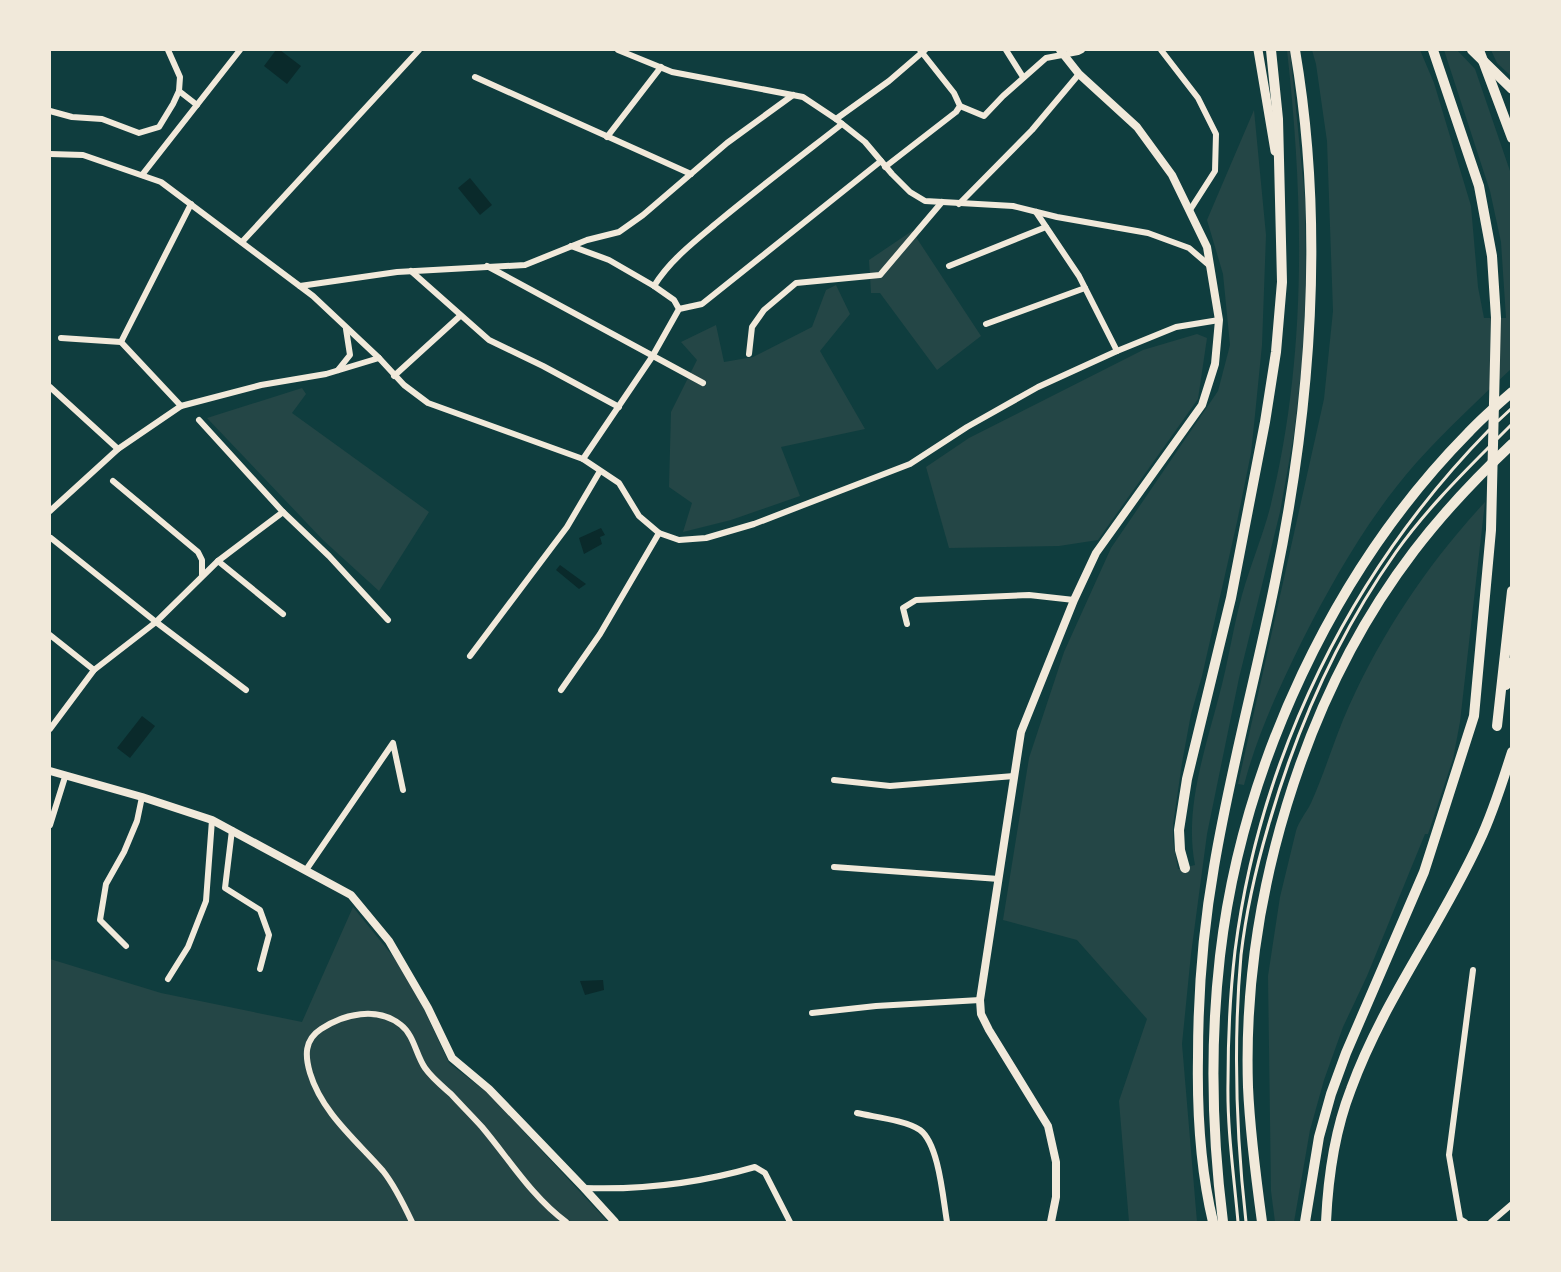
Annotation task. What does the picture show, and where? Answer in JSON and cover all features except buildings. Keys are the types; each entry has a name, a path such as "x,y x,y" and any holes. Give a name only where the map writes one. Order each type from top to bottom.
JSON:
{"highway":[{"path":"1185,868 1180,850 1179,830 1183,801 1231,598 1276,352 1282,282 1277,165 1278,119 1271,50"},
{"path":"1213,1222 1204,1186 1197,1106 1198,1028 1203,944 1216,855 1290,505 1303,410 1311,314 1312,258 1307,143 1295,50"},
{"path":"1305,1222 1319,1137 1331,1094 1346,1053 1424,872 1474,716 1491,530 1496,318 1492,256 1479,186 1433,50"},
{"path":"1472,50 1512,89"},
{"path":"1479,50 1512,138"},
{"path":"1223,1222 1214,1100 1215,1021 1220,956 1231,892 1264,768 1281,721 1308,662 1336,607 1360,569 1428,477 1468,433 1512,392"},
{"path":"1262,1222 1251,1135 1248,1086 1254,961 1266,887 1294,785 1335,683 1387,591 1414,552 1452,506 1512,444"},
{"path":"1512,591 1497,726 1512,662"},
{"path":"1326,1222 1340,1122 1350,1089 1392,1000 1479,843 1512,752"},
{"path":"1328,1196 1335,1222"}],"main road":[{"path":"1258,50 1277,165"}],"street":[{"path":"50,111 72,117 102,119 139,133 159,127 179,91 180,78 168,50"},
{"path":"142,175 240,50"},
{"path":"242,242 419,50"},
{"path":"618,50 672,72 803,97 865,142 910,192 925,201 1013,206 1148,233 1189,248 1209,266"},
{"path":"836,119 889,81 922,50 954,93 960,106 984,116 1023,77 1046,58 1061,52 1082,50"},
{"path":"1006,50 1023,77"},
{"path":"1161,50 1198,98 1216,134 1215,171 1190,210"},
{"path":"1051,1222 1056,1197 1056,1162 1048,1126 989,1030 981,1014 980,1000 1021,732 1074,600 1096,553 1202,405 1215,364 1219,320 1207,247 1172,175 1137,127 1079,74 1061,52"},
{"path":"607,137 661,67"},
{"path":"959,204 1032,130 1079,74"},
{"path":"475,77 691,174"},
{"path":"179,91 197,105"},
{"path":"300,286 411,272 525,265 587,240 620,232 727,143 793,95"},
{"path":"583,459 652,357 679,309 702,304 883,164 956,112 960,106"},
{"path":"654,286 662,273 687,248 842,124"},
{"path":"50,154 83,155 161,182 313,296 379,358 394,376 428,403 583,459 619,483 639,516 659,533 679,540 706,538 754,524 910,464 967,427 1038,387 1176,327 1219,320"},
{"path":"749,354 752,327 764,310 796,283 880,275 942,202"},
{"path":"121,342 191,204"},
{"path":"1035,211 1085,288 1117,351"},
{"path":"950,266 1046,227"},
{"path":"571,246 609,260 654,286 674,300 679,309"},
{"path":"486,266 703,383"},
{"path":"411,272 489,340 619,407"},
{"path":"986,324 1085,288"},
{"path":"394,376 460,316"},
{"path":"338,370 350,355 346,328"},
{"path":"61,338 121,342 181,406"},
{"path":"50,511 118,449 181,406 261,385 338,370 379,358"},
{"path":"50,387 118,449"},
{"path":"199,420 283,513 329,556 388,620"},
{"path":"470,656 567,527 600,471"},
{"path":"113,481 198,552 202,560 202,575"},
{"path":"50,729 94,670 156,622 218,561 283,513"},
{"path":"561,690 600,634 659,533"},
{"path":"51,538 246,690"},
{"path":"218,561 283,614"},
{"path":"906,624 903,608 916,600 1029,595 1074,600"},
{"path":"50,635 94,670"},
{"path":"306,870 393,743 403,790"},
{"path":"50,771 212,820 351,896 389,941 428,1008 452,1058 489,1089 615,1222"},
{"path":"834,780 890,786 1014,776"},
{"path":"50,825 65,777"},
{"path":"126,946 100,920 106,884 124,852 137,821 142,798"},
{"path":"168,979 188,947 206,901 212,820"},
{"path":"232,830 225,888 260,910 269,935 260,969"},
{"path":"834,867 999,879"},
{"path":"1465,1222 1460,1219 1449,1155 1473,970"},
{"path":"812,1013 876,1006 980,1000"},
{"path":"412,1222 384,1173 329,1109 318,1093 310,1074 307,1058 309,1041 316,1033 345,1016 381,1015 402,1026 408,1033 425,1068 477,1122 549,1209 566,1222"},
{"path":"857,1113 912,1126 926,1136 934,1153 947,1222"},
{"path":"584,1188 602,1189 698,1181 759,1167 765,1173 790,1222"},
{"path":"1491,1222 1512,1204"}],"lane":[{"path":"1238,1222 1230,1138 1228,1084 1235,952 1252,861 1278,769 1332,642 1357,598 1389,549 1471,448 1512,408"},
{"path":"1246,1222 1235,1087 1242,954 1258,862 1284,771 1311,703 1340,644 1396,551 1449,487 1512,424"}],"shaded area":[{"path":"276,50 280,50 301,66 287,84 264,66"},
{"path":"1287,50 1290,50 1305,199 1306,289 1302,363 1294,434 1280,512 1239,678 1207,834 1191,954 1182,1044 1197,1222 1129,1222 1119,1101 1147,1019 1077,940 1003,920 1029,758 1064,652 1111,548 1218,391 1230,345 1223,274 1207,220 1254,110 1266,235 1262,345 1251,453 1202,676 1191,714 1173,825 1173,841 1178,869 1195,865 1192,823 1202,758 1242,595 1270,508 1291,395 1299,280 1299,223 1293,107"},
{"path":"1312,50 1420,50 1434,83 1471,206 1478,287 1484,318 1506,318 1501,242 1490,191 1444,50 1457,50 1475,69 1511,174 1511,369 1417,462 1368,525 1314,617 1285,676 1262,730 1244,785 1238,784 1324,399 1333,311 1327,141"},
{"path":"1491,50 1511,50 1511,76 1497,63"},
{"path":"470,178 492,205 480,215 458,188"},
{"path":"912,231 981,336 937,370 880,293 871,293 869,260"},
{"path":"836,285 850,314 820,351 865,429 781,447 800,496 731,520 683,532 692,503 669,487 671,412 697,360 681,342 716,325 724,362 753,357 812,327 826,290"},
{"path":"1197,334 1207,338 1198,399 1098,540 1059,546 949,548 926,467 969,438 1143,350"},
{"path":"302,388 306,394 292,413 429,512 379,591 323,540 207,418"},
{"path":"1485,502 1460,722 1453,759 1428,834 1425,834 1367,976 1343,1027 1324,1080 1310,1130 1294,1222 1275,1222 1271,1191 1268,976 1280,897 1296,831 1311,803 1349,706 1377,650 1426,573"},
{"path":"601,528 605,535 600,537 602,544 584,554 579,538"},
{"path":"560,565 586,584 579,589 556,570"},
{"path":"142,716 155,726 130,758 117,748"},
{"path":"353,907 408,975 449,1063 489,1094 608,1222 50,1222 50,959 161,993 302,1022"},
{"path":"603,980 604,990 585,995 580,981"}]}
